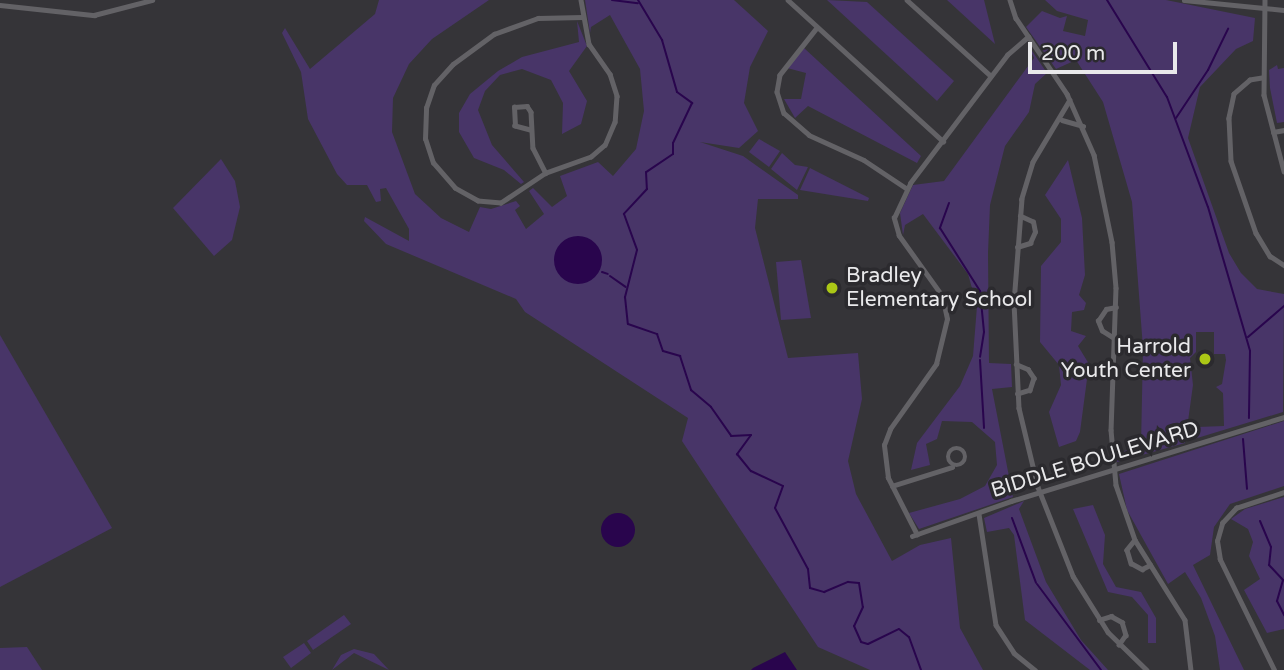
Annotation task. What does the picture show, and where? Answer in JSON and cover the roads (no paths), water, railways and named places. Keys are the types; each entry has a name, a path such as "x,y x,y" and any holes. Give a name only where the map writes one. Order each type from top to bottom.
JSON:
{"street":[{"path":"0,5 94,15 152,0"},
{"path":"582,0 582,18 589,44 615,85 615,122 605,145 593,156 546,173 501,203 489,205 466,196 433,163 425,139 426,108 443,74 494,34 538,18 582,18"},
{"path":"788,0 943,141"},
{"path":"907,0 991,76"},
{"path":"1010,0 1028,37 1070,99 1083,126 1105,197 1116,307 1114,471 1135,540 1185,620 1191,670"},
{"path":"1184,0 1265,11 1284,10"},
{"path":"1265,0 1262,78 1284,171"},
{"path":"817,28 780,75 777,92 784,113 809,135 864,160 906,188"},
{"path":"952,467 951,452 962,450 965,461 952,467 892,486 883,462 884,445 890,429 936,364 947,330 942,296 896,227 898,203 906,188 991,76 1028,37"},
{"path":"1262,78 1250,80 1234,94 1229,118 1230,148 1248,218 1261,244 1284,265"},
{"path":"1070,99 1062,120 1033,162 1020,216 1017,247 1018,394 1040,493 1073,576 1099,620 1119,645 1147,670"},
{"path":"530,130 515,126 514,107 527,106 533,148 546,173"},
{"path":"1062,120 1083,126"},
{"path":"1273,132 1284,130"},
{"path":"1017,247 1030,243 1035,232 1032,222 1020,216"},
{"path":"1115,339 1102,331 1098,321 1106,309 1116,307"},
{"path":"1016,364 1028,369 1034,378 1030,390 1018,394"},
{"name":"BIDDLE BOULEVARD","path":"892,486 914,536 1040,493 1284,417"},
{"path":"1274,670 1220,560 1217,541 1222,523 1236,508 1284,492"},
{"path":"979,514 996,625 1014,653 1035,670"},
{"path":"1135,540 1127,550 1131,563 1142,569 1150,565"},
{"path":"1099,620 1111,616 1122,622 1126,635 1119,645"}],"waterway":[{"path":"612,0 638,3"},
{"path":"638,0 662,40 677,92 692,103 673,143 673,154 646,172 647,189 624,214 637,250 625,297 628,324 657,334 663,351 680,356 691,390 711,407 731,436 751,435 737,454 751,471 783,486 775,508 808,569 810,588 824,592 848,582 859,583 863,607 854,626 861,642 868,644 899,629 909,637 921,670"},
{"path":"1107,0 1167,97 1208,207 1250,351 1249,418"},
{"path":"1176,118 1208,70 1228,29"},
{"path":"949,203 940,228 980,291 984,332 980,357"},
{"path":"602,272 608,274"},
{"path":"610,276 626,287"},
{"path":"1248,337 1284,306"},
{"path":"980,360 984,428"},
{"path":"1243,439 1247,489"},
{"path":"1012,518 1036,583"},
{"path":"1260,521 1271,547 1269,565 1283,580 1277,601 1284,615"},
{"path":"1037,584 1101,670"}],"place":[{"name":"Bradley Elementary School","path":"832,288"},
{"name":"Harrold Youth Center","path":"1205,359"}]}
